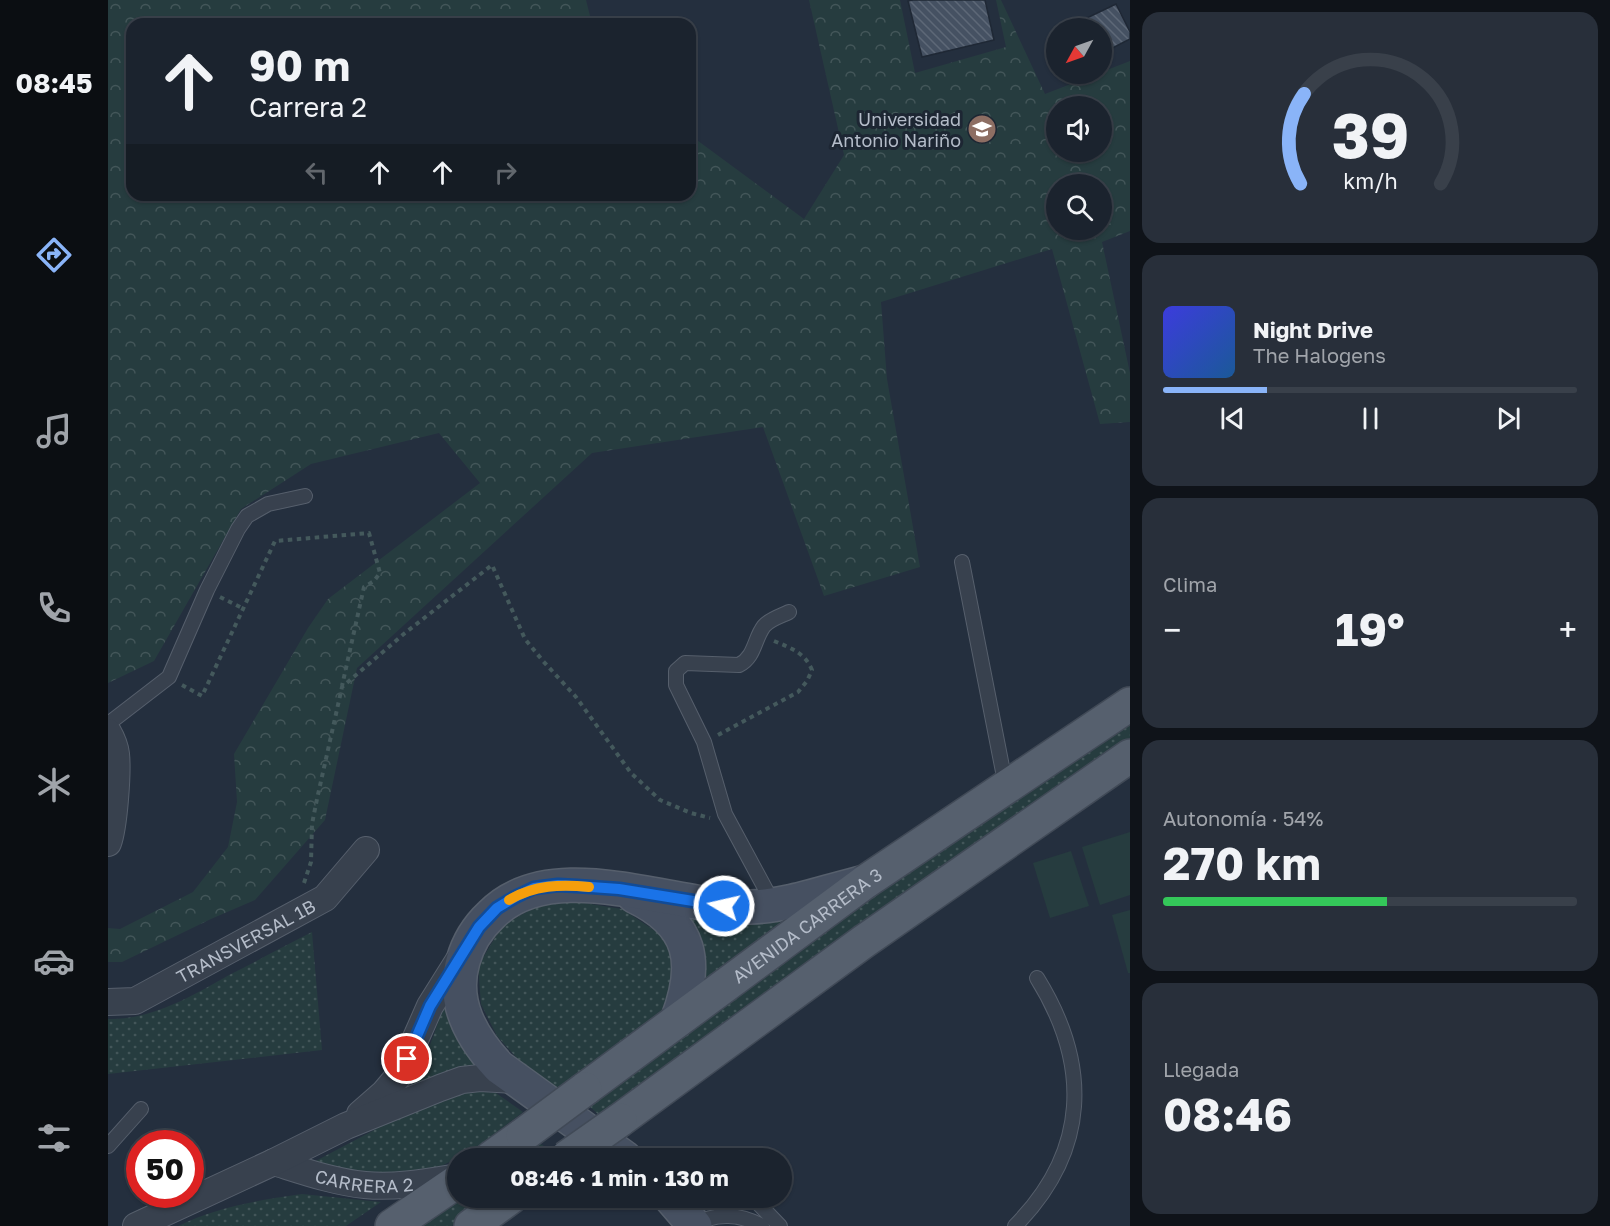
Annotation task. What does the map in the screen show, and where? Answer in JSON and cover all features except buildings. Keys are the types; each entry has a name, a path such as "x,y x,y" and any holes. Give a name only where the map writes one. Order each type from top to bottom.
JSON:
{"main road":[{"name":"AVENIDA CARRERA 3","path":"505,1148 865,882 1130,704"},
{"path":"580,1148 863,942 1130,756"},
{"path":"611,1148 498,1067 471,1032 460,1004 458,976 466,950 479,927 497,908 534,888 558,885 619,889 724,906 774,905 865,882"},
{"path":"619,889 644,900 666,914 679,929 687,948 689,968 687,989 677,1021"},
{"path":"392,1226 447,1188"},
{"path":"471,1226 496,1208"},
{"path":"679,1208 694,1226"}],"street":[{"path":"108,732 117,755 112,828 108,843"},
{"name":"TRANSVERSAL 1B","path":"108,1002 135,1001 325,898 366,850"},
{"name":"CARRERA 2","path":"346,1126 384,1093 400,1074 430,1006 466,950"},
{"name":"CARRERA 2","path":"136,1226 346,1126 462,1080 480,1078 517,1080"},
{"name":"CARRERA 2","path":"274,1162 328,1178 363,1185 401,1185 447,1179"}],"lane":[{"path":"108,724 131,704 152,692 169,677 207,591 238,529 248,516 268,504 304,496"},
{"path":"962,562 1006,787"},
{"path":"774,905 725,814 704,742 676,685 676,671 685,663 739,665 750,657 766,624 789,612"},
{"path":"1015,1226 1036,1205 1056,1174 1067,1145 1073,1117 1075,1088 1071,1059 1060,1024 1047,994 1036,978"},
{"path":"108,1146 141,1109"},
{"path":"763,1208 780,1226"},
{"path":"694,1226 703,1220 737,1216 762,1226"}],"path":[{"path":"169,677 202,696 276,541 369,533 380,573 374,581 364,587 312,824 311,862 307,878 302,886"},
{"path":"342,687 405,633 492,565 525,639 576,697 631,773 660,800 675,807 709,818 725,814"},
{"path":"207,591 244,609"},
{"path":"704,742 798,692 807,681 812,670 801,653 759,635"}],"green space":[{"path":"108,0 586,0 590,18 126,18 126,201 696,201 696,139 804,219 844,155 809,0 900,0 915,73 1006,47 996,0 1001,0 1045,94 1071,84 1112,84 1112,68 1130,61 1130,231 1112,238 1112,174 1046,174 1046,240 1107,240 1102,242 1130,373 1130,422 1100,424 1052,249 881,302 887,379 920,567 824,596 763,427 592,453 357,668 325,820 255,900 122,962 108,962 108,928 120,929 193,892 228,847 237,802 234,754 308,628 328,599 480,483 439,433 311,464 241,509 154,661 108,683"},
{"path":"1130,718 1130,743 946,865 739,1011 600,1116 588,1105 736,992"},
{"path":"1130,832 1130,895 1100,905 1082,847"},
{"path":"1071,851 1089,906 1050,918 1033,863"},
{"path":"572,901 622,909 663,936 678,968 674,993 655,1019 558,1089 524,1066 497,1036 481,1004 478,966 502,926 537,906"},
{"path":"684,909 722,920 752,925 795,917 704,984 700,945 695,928"},
{"path":"1130,910 1130,973 1128,973 1112,915"},
{"path":"312,932 322,1050 108,1074 108,1019 140,1016 171,1005"},
{"path":"447,993 478,1068 411,1084 432,1040"},
{"path":"468,1090 496,1093 523,1112 476,1148 447,1148 447,1163 433,1170 397,1178 308,1165 433,1099"},
{"path":"535,1141 548,1148 526,1148"},
{"path":"302,1194 381,1202 346,1226 178,1226 223,1209"},
{"path":"447,1204 447,1208 476,1208 452,1226 416,1226"}],"slow traffic":[{"path":"509,900 534,888 558,885 589,887"}],"place":[{"name":"Universidad Antonio Nariño","path":"982,129"}],"route":[{"path":"407,1059 430,1006 479,927 497,908 515,897 534,888 558,885 619,889 724,906"}]}
